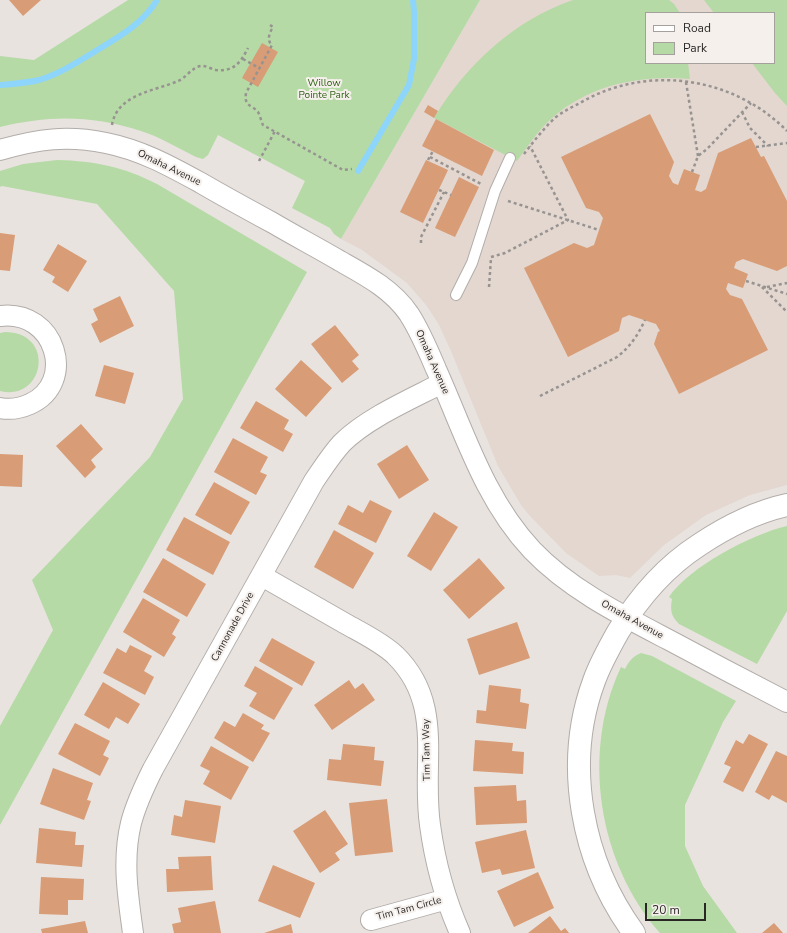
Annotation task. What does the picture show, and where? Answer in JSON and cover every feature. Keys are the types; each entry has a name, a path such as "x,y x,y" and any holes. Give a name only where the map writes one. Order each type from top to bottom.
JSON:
{"street":[{"name":"Omaha Avenue","path":"0,150 42,140 70,139 114,145 140,153 167,164 369,278 390,293 407,311 414,322 486,484 509,522 534,552 580,590 626,618 787,702"},
{"path":"0,316 19,316 35,323 45,333 52,344 56,361 55,370 48,389 33,403 14,409 0,408"},
{"name":"Cannonade Drive","path":"133,933 127,891 126,871 131,825 135,809 153,769 314,481 342,443 365,424 442,383"},
{"path":"634,933 614,902 599,870 588,836 580,790 581,734 588,699 594,681 607,650 626,618 644,594 666,570 695,548 735,523 756,514 787,505"},
{"name":"Tim Tam Way","path":"262,576 375,641 394,654 413,677 420,692 427,716 428,798 430,824 447,899 460,933"},
{"name":"Tim Tam Circle","path":"371,920 447,899"}],"lane":[{"path":"456,295 472,263 495,191 510,158"}],"path":[{"path":"270,25 273,26 269,38 272,45 246,93 245,99 252,108 257,111 263,125 343,170 352,169"},
{"path":"112,126 117,113 122,107 137,96 179,81 201,66 216,70 224,70 233,67 243,59 248,48"},
{"path":"243,59 259,68"},
{"path":"522,156 557,117 591,96 624,85 647,80 686,82 722,89 751,103 770,116 787,131"},
{"path":"686,82 698,156 692,172"},
{"path":"698,156 707,149 751,103"},
{"path":"742,112 750,128 768,146"},
{"path":"260,160 275,131"},
{"path":"756,147 787,142"},
{"path":"530,146 568,220"},
{"path":"428,160 433,151"},
{"path":"430,157 488,187"},
{"path":"439,190 451,195"},
{"path":"421,243 422,236 444,192"},
{"path":"502,199 599,230"},
{"path":"491,257 505,253 568,220"},
{"path":"489,287 492,252"},
{"path":"746,281 787,294"},
{"path":"767,288 787,283"},
{"path":"761,286 787,312"},
{"path":"540,396 624,352 635,339 645,320"}],"shaded area":[{"path":"480,0 787,0 787,485 750,495 706,515 664,545 630,578 616,575 599,576 566,553 529,515 521,505 498,466 438,323 426,305 407,283 362,250 341,239"}],"green space":[{"name":"Willow Pointe Park","path":"128,0 480,0 341,239 334,234 330,228 292,208 305,181 218,135 208,155 203,159 148,133 105,122 70,118 36,120 0,127 0,56 34,60"},
{"path":"573,0 669,0 679,12 645,12 645,64 688,64 690,79 653,79 617,84 583,97 567,106 552,118 533,138 517,161 434,118 461,80 493,47 531,19"},
{"path":"704,0 787,0 787,106 753,64 775,64 775,12 713,12"},
{"path":"57,160 109,166 145,178 307,272 0,825 0,726 53,630 32,580 150,457 183,399 174,291 97,204 2,186 0,187 0,171 23,164"},
{"path":"5,332 21,335 32,343 38,354 38,366 35,377 27,386 15,392 0,391 0,333"},
{"path":"787,526 787,611 757,664 679,624 676,621 672,613 672,599 669,597 691,574 722,553 740,544 757,536"},
{"path":"641,653 652,656 736,701 723,722 685,805 685,846 703,886 737,933 660,933 639,905 622,874 610,840 602,806 599,770 602,735 609,700 621,667 625,669 632,659"}],"building":[{"path":"9,0 41,0 23,16"},
{"path":"262,43 278,52 258,87 242,78"},
{"path":"428,105 438,111 434,118 424,112"},
{"path":"650,114 674,162 669,176 673,183 678,185 684,169 700,175 695,190 701,192 706,189 718,153 751,138 761,157 764,156 787,201 787,266 777,271 743,259 736,262 734,268 748,274 743,288 728,283 726,289 730,295 742,299 768,350 679,394 654,344 658,332 660,331 656,324 629,315 622,318 619,331 568,357 524,268 574,243 587,248 594,245 603,218 599,212 586,208 561,157"},
{"path":"436,119 494,150 482,176 422,146"},
{"path":"426,160 448,170 423,223 400,212"},
{"path":"459,177 479,187 455,237 435,228"},
{"path":"0,233 15,235 10,271 0,270"},
{"path":"58,244 87,261 68,292 52,282 55,277 43,270"},
{"path":"120,296 134,326 100,343 91,324 98,320 93,309"},
{"path":"335,325 359,355 352,361 359,369 342,383 311,344"},
{"path":"301,360 332,388 306,417 275,389"},
{"path":"104,365 134,373 125,404 95,396"},
{"path":"256,401 289,420 284,429 293,434 283,452 240,428"},
{"path":"81,424 103,449 91,460 96,467 85,478 56,446"},
{"path":"233,438 268,457 260,472 267,475 256,495 214,472"},
{"path":"407,445 429,480 399,499 377,464"},
{"path":"0,454 23,455 22,487 0,486"},
{"path":"214,482 250,502 231,535 195,515"},
{"path":"370,500 392,511 376,543 338,524 348,505 363,513"},
{"path":"434,512 458,527 431,571 407,556"},
{"path":"184,517 230,542 213,575 166,550"},
{"path":"334,530 374,553 353,589 314,567"},
{"path":"163,558 206,584 187,617 143,592"},
{"path":"479,558 505,588 469,619 443,590"},
{"path":"143,598 180,620 172,634 176,637 164,657 123,632"},
{"path":"517,622 530,658 479,675 467,639"},
{"path":"272,638 315,662 302,686 259,661"},
{"path":"130,645 152,656 144,671 154,677 145,695 103,673 117,648 126,653"},
{"path":"255,666 293,688 274,720 249,706 257,693 244,686"},
{"path":"349,680 355,689 363,683 375,700 332,730 314,705"},
{"path":"103,682 140,704 128,724 116,717 109,729 84,715"},
{"path":"489,685 521,689 520,702 529,704 526,729 476,723 477,710 486,711"},
{"path":"243,713 264,725 261,729 270,733 253,762 214,738 224,721 235,727"},
{"path":"75,723 110,741 103,755 109,758 100,776 58,754"},
{"path":"749,734 768,744 743,792 723,782 731,767 724,764 736,740 743,744"},
{"path":"475,740 513,743 512,751 524,752 523,774 473,771"},
{"path":"343,744 375,747 374,760 384,761 381,786 327,780 329,759 341,760"},
{"path":"211,746 249,767 231,800 203,784 210,771 200,766"},
{"path":"776,751 787,756 787,803 772,795 769,800 755,792"},
{"path":"53,768 93,783 87,800 91,801 84,820 40,804"},
{"path":"516,785 517,801 526,800 527,823 476,825 474,787"},
{"path":"387,799 393,852 355,856 349,803"},
{"path":"185,800 221,806 215,843 171,835 174,815 182,817"},
{"path":"325,810 348,844 335,853 340,860 320,873 293,831"},
{"path":"39,828 76,832 75,845 84,845 82,867 36,863"},
{"path":"526,830 535,868 502,875 500,869 482,873 475,842"},
{"path":"211,856 213,890 167,892 166,869 179,869 178,857"},
{"path":"273,865 315,883 300,918 258,901"},
{"path":"538,872 554,908 514,927 497,891"},
{"path":"41,877 84,879 83,900 68,900 68,915 39,914"},
{"path":"215,901 221,933 174,933 172,924 181,922 178,908"},
{"path":"550,916 561,931 565,928 569,933 528,933"},
{"path":"85,921 88,933 42,933 41,929"},
{"path":"774,923 783,933 762,933"},
{"path":"291,924 293,933 264,933"}],"waterway":[{"path":"0,85 39,80 54,75 67,68 129,30 151,9 157,0"},
{"path":"358,171 409,85 414,59 413,0"}]}
